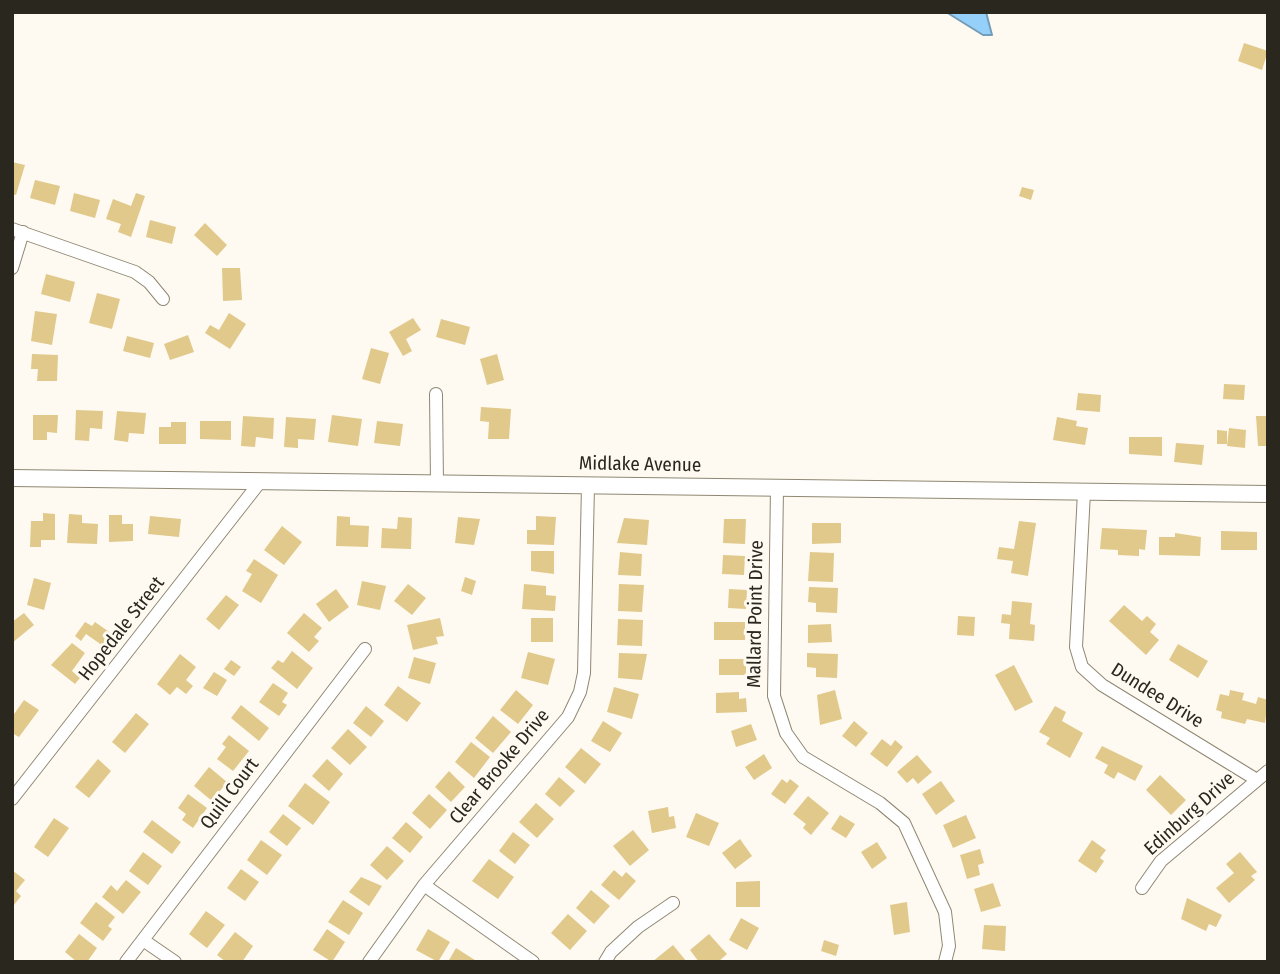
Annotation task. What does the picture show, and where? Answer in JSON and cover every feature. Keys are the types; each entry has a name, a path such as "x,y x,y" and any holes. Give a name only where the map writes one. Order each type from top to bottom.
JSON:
{"street":[{"path":"12,268 18,230 135,272 149,282 163,299"},
{"path":"436,394 437,484"},
{"name":"Midlake Avenue","path":"12,478 1268,494"},
{"name":"Hopedale Street","path":"12,799 260,482"},
{"name":"Clear Brooke Drive","path":"369,962 424,886 568,717 580,692 585,638 588,485"},
{"name":"Mallard Point Drive","path":"777,488 774,696 786,733 803,757 880,803 904,823 945,912 949,946 945,962"},
{"name":"Dundee Drive","path":"1084,492 1076,647 1083,667 1102,685 1263,776"},
{"name":"Quill Court","path":"126,962 365,649"},
{"name":"Edinburg Drive","path":"1142,888 1161,861 1263,776"},
{"path":"424,886 533,962"},
{"path":"605,962 611,951 638,927 673,902"},
{"path":"143,940 175,962"}],"water":[{"path":"946,12 986,12 992,35 983,35"}],"building":[{"path":"1244,43 1268,51 1262,70 1238,61"},
{"path":"12,162 25,165 16,195 12,194"},
{"path":"35,180 60,186 55,205 30,198"},
{"path":"1022,187 1034,190 1031,200 1019,196"},
{"path":"74,193 100,200 95,218 70,211"},
{"path":"136,193 145,196 131,237 118,232 121,224 106,219 113,199 131,206"},
{"path":"150,220 176,227 172,244 146,237"},
{"path":"205,223 227,245 217,256 194,235"},
{"path":"222,268 240,268 242,300 223,301"},
{"path":"46,274 75,282 70,302 41,294"},
{"path":"97,293 120,299 112,329 89,323"},
{"path":"35,311 57,314 52,345 31,341"},
{"path":"229,313 246,324 230,349 205,333 210,325 219,330"},
{"path":"413,318 421,330 406,339 412,351 403,356 389,332"},
{"path":"441,319 470,327 465,345 436,337"},
{"path":"188,335 194,352 170,360 164,344"},
{"path":"127,336 154,343 150,358 123,351"},
{"path":"371,348 389,353 380,384 362,379"},
{"path":"32,354 58,355 57,381 37,381 38,369 31,369"},
{"path":"497,354 504,380 487,385 480,359"},
{"path":"1224,384 1245,385 1244,400 1223,399"},
{"path":"1078,393 1101,395 1100,412 1076,410"},
{"path":"481,407 511,409 509,439 488,439 489,422 480,421"},
{"path":"76,410 103,411 102,429 90,428 89,441 75,440"},
{"path":"117,411 146,413 144,434 129,433 128,442 114,440"},
{"path":"33,415 58,415 57,433 47,432 47,440 33,440"},
{"path":"332,415 362,419 358,446 328,442"},
{"path":"243,416 274,418 273,439 256,437 255,447 241,446"},
{"path":"1256,416 1268,416 1268,446 1258,446"},
{"path":"286,417 316,419 314,440 298,439 298,448 284,447"},
{"path":"1057,417 1077,421 1076,426 1088,428 1085,445 1053,440"},
{"path":"200,421 231,421 231,440 200,439"},
{"path":"377,421 403,424 400,446 374,443"},
{"path":"171,422 186,422 186,444 159,444 159,427 171,427"},
{"path":"1229,428 1246,430 1245,448 1227,446"},
{"path":"1217,430 1227,431 1227,444 1217,444"},
{"path":"1129,437 1162,437 1162,456 1129,454"},
{"path":"1176,443 1204,445 1202,465 1174,462"},
{"path":"43,513 55,514 55,540 41,540 41,547 30,547 31,521 43,521"},
{"path":"69,514 82,515 82,523 98,524 97,544 67,543"},
{"path":"109,515 122,515 122,524 133,524 133,541 109,542"},
{"path":"150,516 181,519 179,537 148,534"},
{"path":"337,516 350,517 350,525 369,526 368,547 336,546"},
{"path":"536,516 556,517 554,545 527,544 527,530 536,530"},
{"path":"398,517 412,518 411,549 381,548 382,528 397,529"},
{"path":"458,517 480,519 474,545 455,543"},
{"path":"624,518 649,520 647,545 617,543"},
{"path":"724,519 746,519 745,544 723,543"},
{"path":"1019,521 1036,523 1028,576 1011,573 1013,561 997,559 999,547 1014,549"},
{"path":"812,523 841,523 841,543 812,544"},
{"path":"282,526 302,542 284,565 264,550"},
{"path":"1102,528 1147,530 1145,550 1139,549 1139,556 1118,555 1118,550 1100,549"},
{"path":"1221,531 1257,532 1257,550 1221,550"},
{"path":"1175,533 1201,537 1200,556 1159,555 1159,537 1175,537"},
{"path":"531,551 554,551 554,574 531,571"},
{"path":"620,552 642,554 641,576 618,575"},
{"path":"810,552 834,553 833,582 808,581"},
{"path":"723,555 745,556 744,575 722,574"},
{"path":"254,559 278,575 261,603 242,591 252,574 246,571"},
{"path":"465,577 476,581 472,595 461,591"},
{"path":"34,578 51,583 44,610 27,605"},
{"path":"362,581 386,586 380,610 357,605"},
{"path":"408,584 426,598 412,615 394,601"},
{"path":"524,584 546,586 546,595 556,596 555,611 522,609"},
{"path":"619,584 644,585 642,612 618,611"},
{"path":"809,587 838,588 837,613 816,612 816,603 808,602"},
{"path":"336,589 349,607 329,622 316,604"},
{"path":"729,589 747,590 746,609 728,608"},
{"path":"226,595 239,605 219,630 206,619"},
{"path":"1012,601 1032,603 1030,624 1035,625 1034,641 1009,639 1010,624 1001,623 1002,614 1011,615"},
{"path":"1124,605 1142,621 1147,616 1156,624 1150,632 1159,640 1146,655 1109,621"},
{"path":"24,613 34,625 12,643 12,622"},
{"path":"304,613 322,628 314,637 319,641 309,652 287,633"},
{"path":"958,616 975,617 974,636 957,635"},
{"path":"440,618 444,636 436,637 438,644 413,650 407,625"},
{"path":"531,618 553,618 553,642 531,642"},
{"path":"618,619 643,620 642,646 617,645"},
{"path":"85,622 92,626 95,622 115,636 106,648 86,634 81,641 75,636"},
{"path":"714,622 745,622 745,640 714,640"},
{"path":"831,624 832,642 808,643 808,625"},
{"path":"72,643 85,653 72,671 80,678 75,684 51,665"},
{"path":"1178,644 1208,661 1198,678 1169,660"},
{"path":"292,651 313,668 297,689 271,668 278,660 283,663"},
{"path":"528,652 555,659 548,685 521,678"},
{"path":"619,653 647,654 642,680 618,678"},
{"path":"807,653 838,654 837,678 816,677 816,668 807,667"},
{"path":"180,654 196,667 186,680 193,686 186,694 177,687 170,695 157,684"},
{"path":"414,657 436,663 430,684 408,678"},
{"path":"719,659 746,659 746,675 719,675"},
{"path":"231,660 241,667 234,676 224,669"},
{"path":"1014,665 1033,702 1015,711 995,675"},
{"path":"214,672 227,680 217,696 203,688"},
{"path":"273,683 288,693 282,702 287,705 279,716 259,702"},
{"path":"398,686 421,703 407,722 384,705"},
{"path":"614,687 639,694 632,719 607,712"},
{"path":"516,690 533,705 518,724 500,710"},
{"path":"835,690 842,719 820,725 817,695"},
{"path":"1230,690 1244,693 1242,700 1256,704 1258,697 1268,700 1265,723 1247,719 1245,724 1221,718 1222,712 1216,710 1220,694 1229,696"},
{"path":"739,692 739,699 746,698 747,712 716,713 716,693"},
{"path":"24,700 39,710 19,737 12,733 12,717"},
{"path":"241,705 269,728 259,741 231,718"},
{"path":"366,706 384,721 371,737 353,723"},
{"path":"1055,706 1066,712 1062,721 1083,733 1070,758 1046,744 1050,738 1039,732"},
{"path":"136,713 149,724 125,753 112,742"},
{"path":"493,716 511,732 493,753 475,738"},
{"path":"603,721 622,733 610,752 591,741"},
{"path":"854,721 868,733 856,747 842,736"},
{"path":"751,724 757,740 736,747 731,731"},
{"path":"348,729 367,747 350,765 331,748"},
{"path":"229,735 249,751 233,771 217,759 226,747 222,744"},
{"path":"882,739 891,746 895,740 903,747 887,767 870,754"},
{"path":"471,742 490,757 474,778 455,762"},
{"path":"1102,746 1143,766 1135,781 1118,772 1114,779 1104,773 1108,765 1095,758"},
{"path":"581,748 601,764 585,784 565,767"},
{"path":"764,754 772,768 754,780 745,767"},
{"path":"917,755 932,772 918,784 913,778 907,783 897,772"},
{"path":"98,759 111,771 89,798 75,787"},
{"path":"327,759 343,774 329,791 312,776"},
{"path":"209,767 227,782 212,801 194,786"},
{"path":"449,771 465,787 451,802 435,787"},
{"path":"1160,775 1186,800 1171,815 1146,790"},
{"path":"559,777 575,791 560,807 545,794"},
{"path":"782,779 787,783 790,779 799,786 785,804 771,794"},
{"path":"941,781 955,801 936,815 922,794"},
{"path":"305,783 330,802 313,825 288,806"},
{"path":"188,794 207,808 193,828 182,820 186,814 178,808"},
{"path":"429,794 447,810 430,829 412,813"},
{"path":"808,796 829,813 811,835 803,828 806,824 793,814"},
{"path":"536,803 554,819 537,838 519,822"},
{"path":"668,807 669,817 674,816 676,828 652,833 648,811"},
{"path":"696,813 719,823 709,846 686,837"},
{"path":"283,814 301,828 287,846 269,832"},
{"path":"840,815 855,824 846,838 831,829"},
{"path":"966,815 976,838 953,848 943,825"},
{"path":"54,818 69,828 48,857 34,847"},
{"path":"152,820 181,842 172,854 143,832"},
{"path":"406,822 423,837 410,853 392,838"},
{"path":"633,830 649,850 630,866 613,846"},
{"path":"513,832 530,845 515,864 499,851"},
{"path":"740,839 752,856 735,869 722,853"},
{"path":"261,840 282,855 267,875 247,860"},
{"path":"1092,840 1106,850 1100,858 1104,861 1096,873 1078,861"},
{"path":"877,842 887,858 872,869 861,852"},
{"path":"387,846 404,861 387,880 370,865"},
{"path":"980,849 984,863 978,865 980,875 967,879 960,855"},
{"path":"143,852 162,866 148,885 129,871"},
{"path":"1240,852 1257,872 1251,876 1255,880 1229,903 1216,888 1234,873 1226,864"},
{"path":"489,859 514,877 498,899 472,881"},
{"path":"241,869 259,882 245,901 227,888"},
{"path":"12,870 25,880 16,891 21,896 14,905"},
{"path":"614,870 622,877 626,872 636,881 619,900 601,885"},
{"path":"361,877 382,886 369,906 349,892"},
{"path":"126,880 141,892 123,914 102,897 111,885 117,891"},
{"path":"760,881 760,907 736,907 736,882"},
{"path":"993,883 1001,906 981,912 974,889"},
{"path":"591,890 610,906 594,924 576,908"},
{"path":"1187,898 1222,915 1216,927 1209,924 1206,931 1181,919"},
{"path":"343,900 363,913 349,935 328,922"},
{"path":"96,902 115,917 108,926 112,929 103,941 80,923"},
{"path":"907,902 910,932 894,935 890,905"},
{"path":"206,911 225,925 207,948 189,934"},
{"path":"568,914 587,931 570,950 551,933"},
{"path":"741,918 759,928 747,950 729,940"},
{"path":"984,925 1006,926 1005,951 982,949"},
{"path":"327,929 345,942 332,962 313,950"},
{"path":"428,929 450,942 438,962 416,950"},
{"path":"235,932 253,946 242,962 226,962 217,955"},
{"path":"79,934 97,948 87,962 77,962 65,952"},
{"path":"709,934 727,954 718,962 699,962 690,950"},
{"path":"824,940 839,945 836,956 821,951"},
{"path":"673,945 687,962 652,962"},
{"path":"456,948 478,962 448,962"}]}
